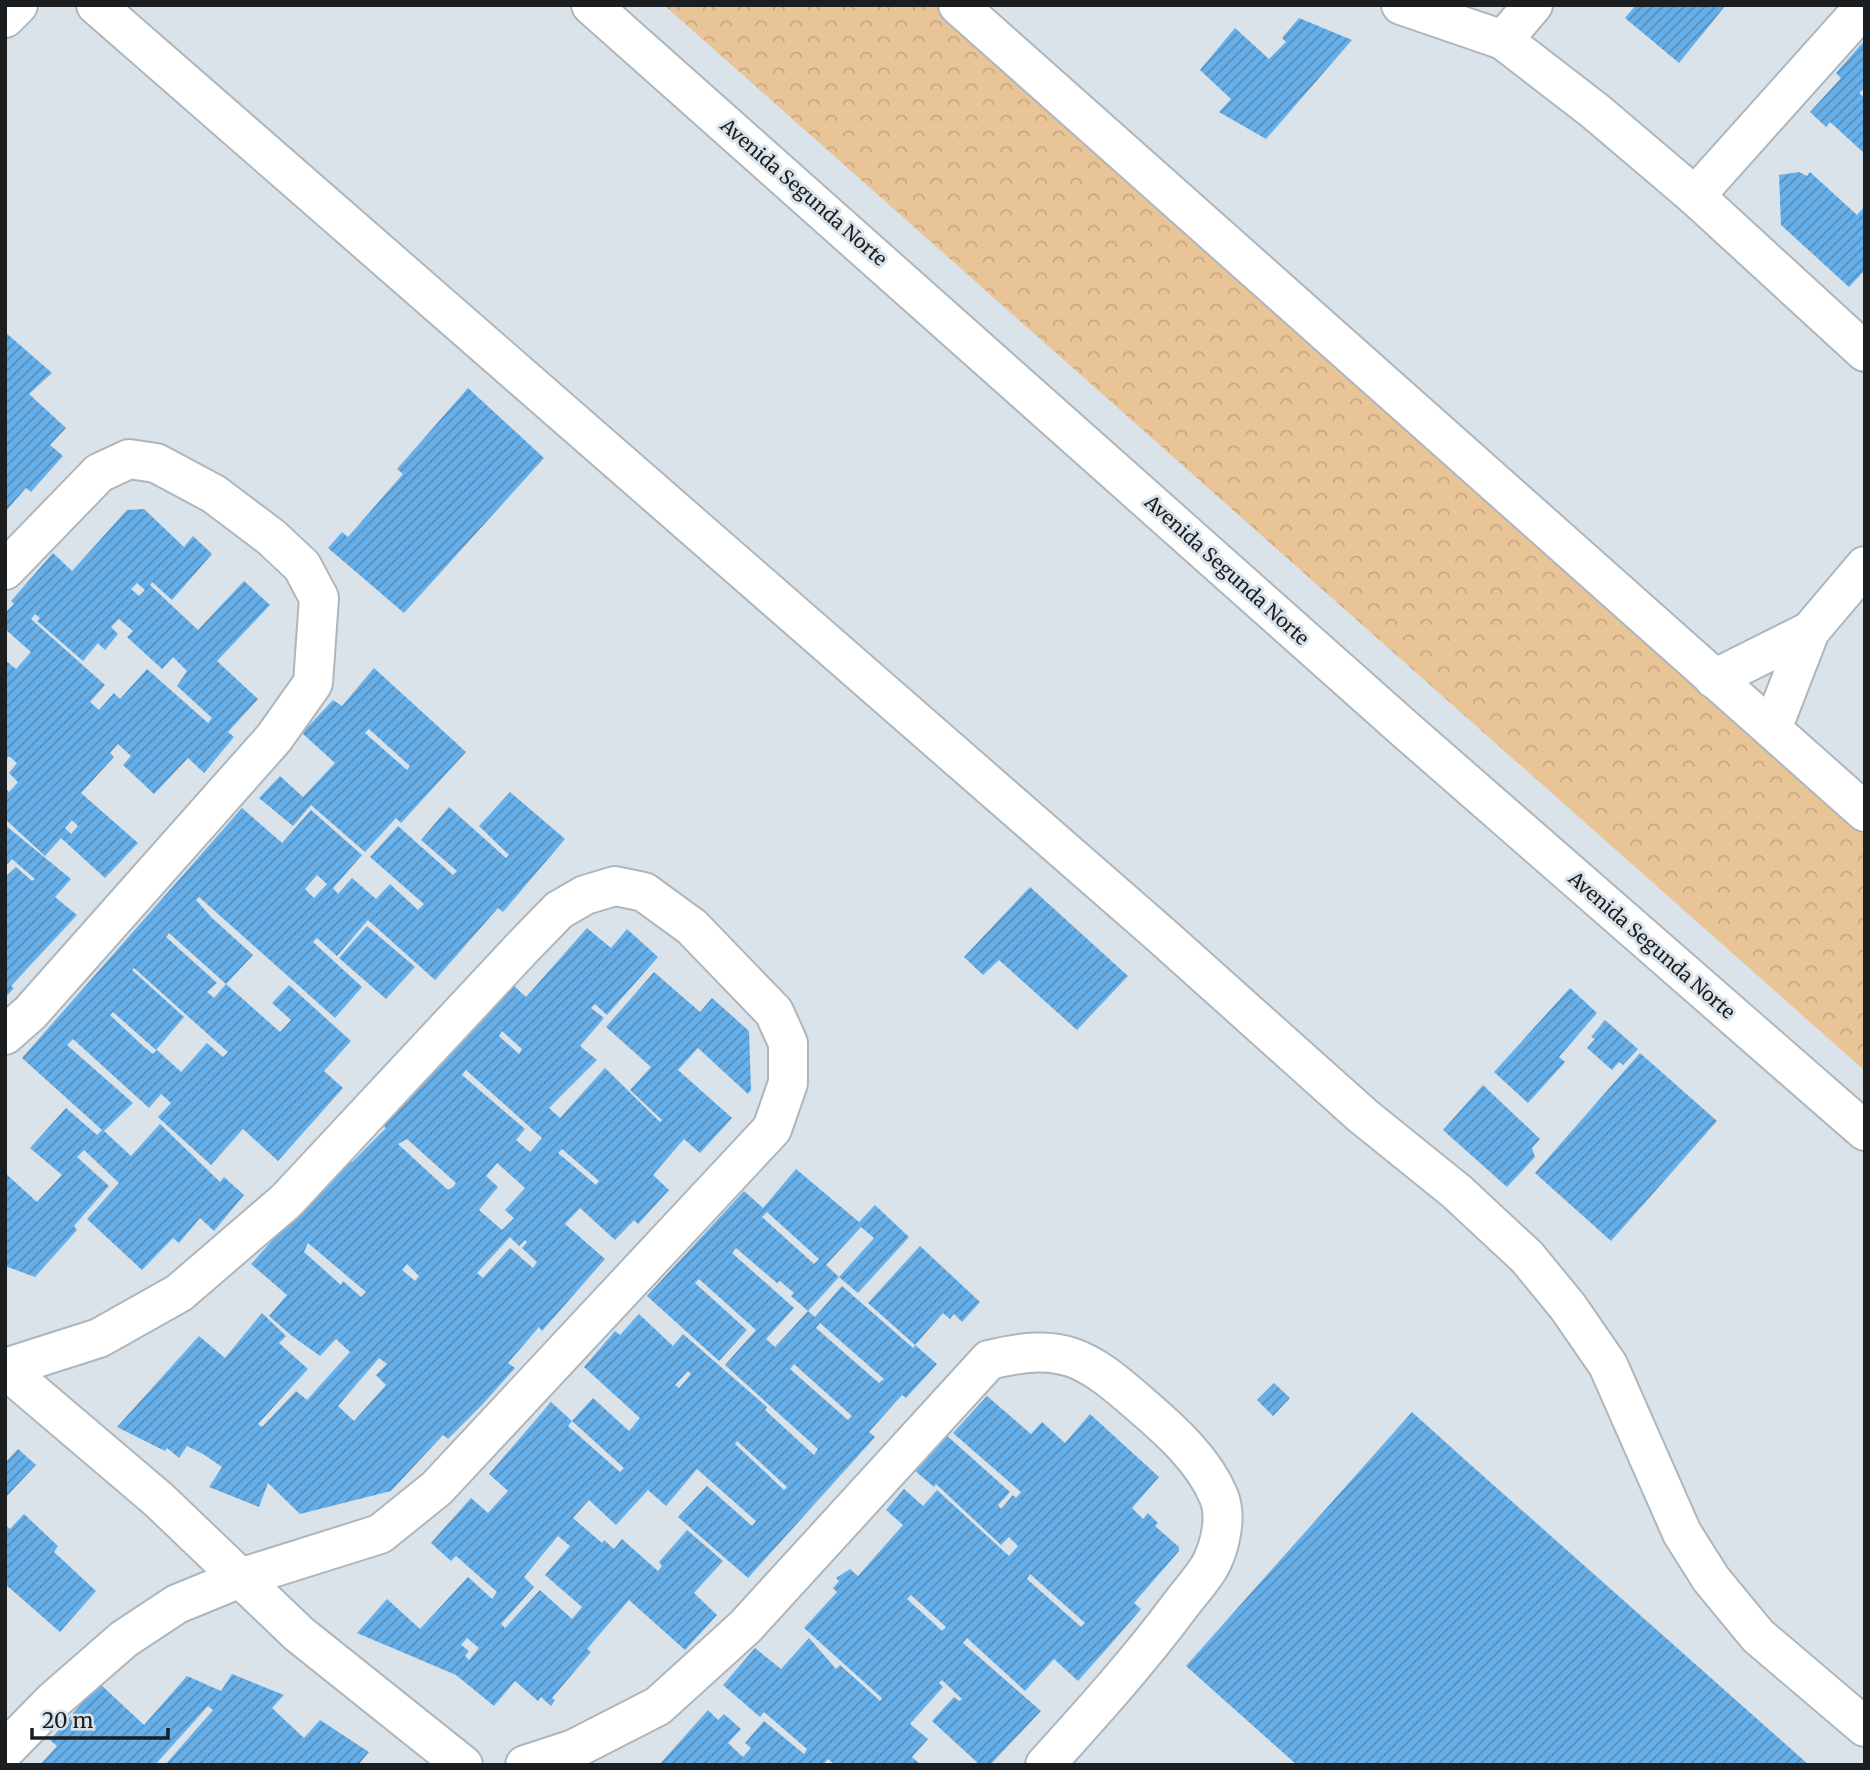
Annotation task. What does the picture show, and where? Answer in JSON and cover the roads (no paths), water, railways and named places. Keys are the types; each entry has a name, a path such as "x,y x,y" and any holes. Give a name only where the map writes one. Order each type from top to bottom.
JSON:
{"street":[{"path":"5,18 18,5"},
{"path":"96,5 1161,935 1363,1116 1456,1191 1527,1257 1568,1307 1608,1365 1682,1533 1711,1579 1758,1636 1865,1727"},
{"name":"Avenida Segunda Norte","path":"591,5 1406,732 1865,1131"},
{"path":"958,5 1865,812"},
{"path":"1401,5 1503,40 1595,111 1695,196 1865,352"},
{"path":"1503,40 1533,5"},
{"path":"1695,196 1865,6"},
{"path":"5,570 99,473 130,459 156,463 214,494 271,537 302,566 319,598 313,683 274,738 30,1013 5,1035"},
{"path":"1772,729 1810,631 1865,566"},
{"path":"1714,679 1810,631"},
{"path":"5,1368 99,1338 179,1293 286,1201 449,1024 559,910 585,895 615,886 644,892 692,927 774,1012 788,1043 788,1083 772,1129 437,1488 380,1534 243,1577 177,1604 124,1639 54,1700 5,1750"},
{"path":"526,1765 575,1749 658,1706 745,1628 989,1360 1022,1352 1054,1351 1086,1362 1172,1432 1204,1472 1220,1499 1222,1529 1210,1565 1165,1625 1045,1765"},
{"path":"5,1368 159,1500 243,1577 299,1634 463,1765"}]}
